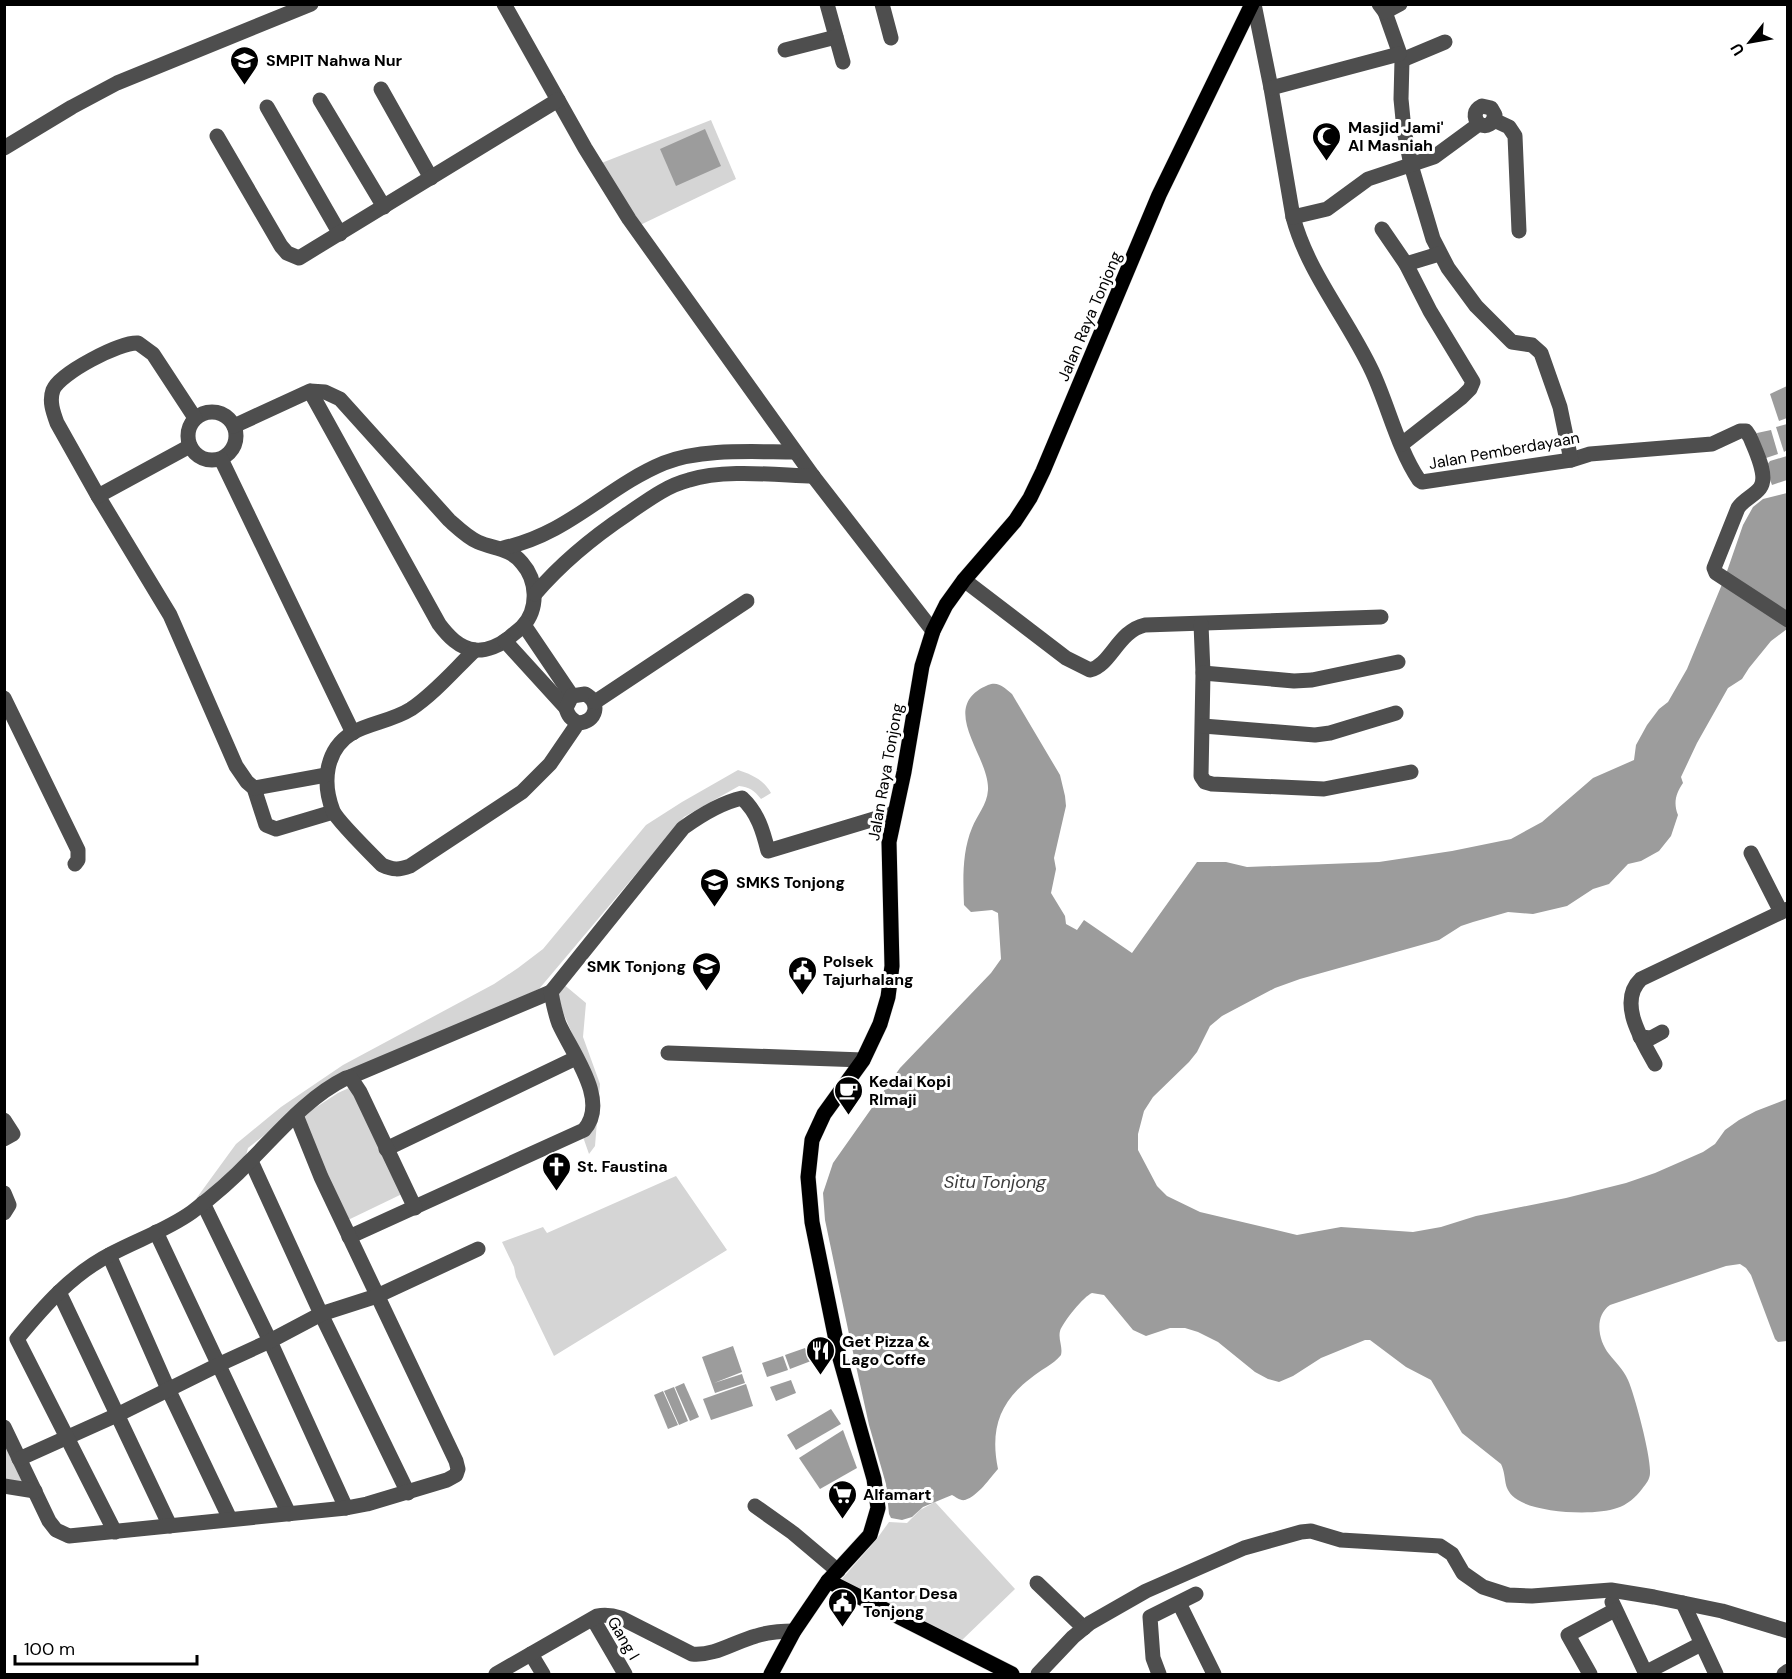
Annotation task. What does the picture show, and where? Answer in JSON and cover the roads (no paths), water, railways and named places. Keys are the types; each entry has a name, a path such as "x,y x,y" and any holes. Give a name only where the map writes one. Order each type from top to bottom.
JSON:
{"main road":[{"name":"Jalan Raya Tonjong","path":"771,1674 794,1630 833,1576 870,1535 878,1508 874,1479 838,1355 812,1222 808,1177 812,1140 824,1114 863,1060 880,1024 888,997 892,966 889,842 904,772 922,666 933,631 946,605 964,580 1015,521 1034,489 1159,195 1253,4"},
{"path":"833,1576 1012,1674"}],"street":[{"path":"4,148 117,83 311,4"},
{"path":"504,4 629,219 795,452 933,631"},
{"path":"827,4 843,62"},
{"path":"882,4 891,38"},
{"name":"Jalan Pemberdayaan","path":"1253,4 1272,88 1297,234 1310,263 1372,370 1415,475 1422,482 1571,460 1590,454 1712,444 1746,430 1763,480 1760,488 1744,499 1734,515 1714,566 1716,573 1788,620"},
{"path":"1400,4 1382,8 1400,57 1401,116 1411,165 1433,239 1439,254 1476,306 1507,339 1516,344 1535,347 1541,352 1560,407 1571,460"},
{"path":"785,50 836,37"},
{"path":"1272,88 1400,57 1445,42"},
{"path":"381,89 431,178"},
{"path":"320,100 384,207"},
{"path":"217,136 287,253 299,258 558,100"},
{"path":"1293,217 1327,209 1368,179 1423,162 1444,151 1479,124 1474,116 1478,108 1482,106 1491,108 1495,116 1494,120 1509,127 1515,136 1519,231"},
{"path":"267,107 340,234"},
{"path":"1382,229 1406,264 1440,328 1473,382 1462,397 1402,444"},
{"path":"1406,264 1439,254"},
{"path":"195,418 153,354 138,343 118,347 68,374 58,382 53,391 53,411 57,423 170,615 236,766 254,788 263,820 270,828 276,829 333,812"},
{"path":"234,426 310,391 333,395 348,406 449,520 464,533 487,545 503,548 514,554 522,563 533,582 535,594 529,617 524,625 505,641 484,650 475,650 455,642 439,624 310,391"},
{"path":"212,411 229,418 237,435 235,445 229,453 221,459 212,460 203,459 195,454 188,436 195,418 212,411"},
{"path":"98,496 190,446"},
{"path":"503,548 532,541 647,471 683,457 703,454 795,452"},
{"path":"221,459 353,733"},
{"path":"535,594 555,570 590,540 656,494 672,486 690,479 708,476 752,474 813,476"},
{"path":"964,580 1066,658 1090,670 1098,667 1126,635 1137,627 1145,625 1381,617"},
{"path":"595,702 747,601"},
{"path":"1201,624 1202,776 1209,784 1324,789 1411,772"},
{"path":"524,625 569,702 568,714 572,720 578,723 591,720 596,708 595,702 585,694 569,702"},
{"path":"505,641 569,702"},
{"path":"475,650 411,708 389,720 353,733 335,751 329,762 326,775 333,812 382,865 391,870 410,866 522,792 550,764 578,723"},
{"path":"1203,673 1294,681 1312,680 1398,662"},
{"path":"4,698 9,718 78,850 78,860 75,864"},
{"path":"1203,726 1315,735 1330,733 1396,713"},
{"path":"254,788 326,775"},
{"path":"115,1532 17,1339 66,1284 109,1255 190,1213 251,1161 269,1140 296,1115 341,1080 551,992 683,828 698,817 728,801 742,798 751,807 761,826 768,851 894,813"},
{"path":"1655,1064 1636,1028 1630,997 1632,989 1641,979 1784,910 1751,853"},
{"path":"349,1237 584,1130 591,1122 592,1093 556,1014 551,992"},
{"path":"1640,1037 1651,1038 1662,1032"},
{"path":"668,1053 863,1060"},
{"path":"386,1149 576,1058"},
{"path":"350,1077 360,1092 415,1208"},
{"path":"4,1427 49,1521 62,1534 69,1536 346,1509 408,1493 447,1480 456,1474 458,1469 321,1177 296,1115"},
{"path":"4,1120 9,1137"},
{"path":"251,1161 321,1314 408,1493"},
{"path":"4,1193 9,1205 4,1214"},
{"path":"203,1203 270,1341 346,1509"},
{"path":"156,1232 289,1514"},
{"path":"19,1459 117,1415 321,1314 377,1296 478,1249"},
{"path":"109,1255 168,1389 230,1519"},
{"path":"59,1292 170,1526"},
{"path":"4,1486 35,1491"},
{"path":"755,1506 793,1533 833,1576"},
{"path":"1038,1674 1057,1656 1066,1643 1084,1628 1164,1582 1244,1548 1301,1532 1318,1533 1341,1540 1440,1546 1452,1554 1463,1573 1483,1587 1509,1595 1532,1596 1611,1590 1722,1611 1788,1631"},
{"path":"1037,1583 1084,1628"},
{"path":"1611,1590 1612,1603 1645,1674 1701,1644"},
{"path":"1159,1674 1153,1658 1150,1617 1196,1594"},
{"path":"1179,1603 1214,1674"},
{"path":"1683,1603 1716,1674"},
{"path":"1590,1674 1568,1635 1615,1610"},
{"path":"496,1674 604,1614 612,1615 692,1654 703,1655 768,1632 794,1630"},
{"name":"Gang I","path":"593,1619 625,1674"},
{"path":"531,1654 543,1674"},
{"path":"1784,1674 1788,1671"}],"water":[{"path":"705,129 721,166 676,186 660,149"},
{"path":"1787,386 1787,418 1779,421 1770,394"},
{"path":"1787,424 1787,450 1784,452 1776,427"},
{"path":"1771,430 1778,454 1760,460 1757,433"},
{"path":"1787,456 1787,480 1772,485 1765,467 1770,461"},
{"name":"Situ Tonjong","path":"1787,493 1787,629 1771,641 1742,679 1728,688 1681,777 1683,783 1677,794 1676,802 1678,815 1671,836 1659,851 1641,861 1628,864 1609,884 1593,889 1567,906 1533,914 1508,912 1473,922 1461,926 1439,940 1275,988 1222,1016 1210,1026 1197,1052 1189,1062 1153,1097 1144,1111 1138,1134 1138,1150 1157,1186 1167,1196 1200,1212 1297,1235 1341,1227 1413,1232 1441,1227 1476,1216 1566,1198 1655,1173 1703,1152 1715,1144 1725,1130 1739,1120 1787,1099 1787,1341 1778,1342 1775,1339 1751,1275 1740,1264 1726,1266 1610,1305 1602,1315 1600,1335 1605,1348 1624,1373 1631,1388 1645,1440 1650,1475 1637,1495 1621,1507 1595,1512 1567,1512 1539,1508 1513,1496 1507,1488 1501,1464 1462,1433 1431,1380 1406,1367 1370,1340 1321,1358 1279,1382 1255,1372 1218,1342 1198,1332 1185,1328 1170,1328 1146,1336 1133,1330 1104,1295 1092,1293 1079,1304 1060,1331 1061,1355 1020,1387 1004,1407 996,1429 998,1469 975,1495 965,1500 952,1495 923,1507 912,1517 902,1520 891,1518 886,1484 869,1425 825,1220 823,1193 833,1163 900,1068 991,973 1001,959 998,913 992,910 971,912 964,905 963,876 966,847 988,790 982,762 969,733 966,719 966,706 973,694 988,685 995,684 1012,694 1060,775 1066,806 1054,858 1056,869 1051,893 1065,916 1066,924 1077,930 1084,920 1132,953 1197,862 1226,862 1247,867 1379,862 1511,839 1542,822 1593,778 1634,760 1636,745 1647,725 1659,709 1668,702 1687,669 1725,577 1743,525 1753,507 1763,499"},
{"path":"733,1346 742,1372 714,1383 742,1374 745,1383 715,1393 702,1357"},
{"path":"805,1348 811,1361 790,1369 785,1355"},
{"path":"783,1356 788,1370 767,1377 762,1363"},
{"path":"791,1380 796,1393 776,1401 770,1387"},
{"path":"684,1383 699,1417 690,1421 675,1387"},
{"path":"746,1384 753,1406 711,1420 703,1399"},
{"path":"674,1387 688,1421 679,1425 664,1391"},
{"path":"663,1391 678,1425 668,1429 654,1395"},
{"path":"831,1409 841,1424 796,1450 787,1435"},
{"path":"843,1430 857,1468 820,1489 799,1458"}],"place":[{"name":"SMPIT Nahwa Nur","path":"245,86"},
{"name":"Masjid Jami' Al Masniah","path":"1327,162"},
{"name":"SMKS Tonjong","path":"715,908"},
{"name":"SMK Tonjong","path":"707,992"},
{"name":"Polsek Tajurhalang","path":"802,996"},
{"name":"Kedai Kopi RImaji","path":"848,1116"},
{"name":"St. Faustina","path":"556,1192"},
{"name":"Get Pizza & Lago Coffe","path":"821,1376"},
{"name":"Alfamart","path":"842,1520"},
{"name":"Kantor Desa Tonjong","path":"842,1628"}]}
